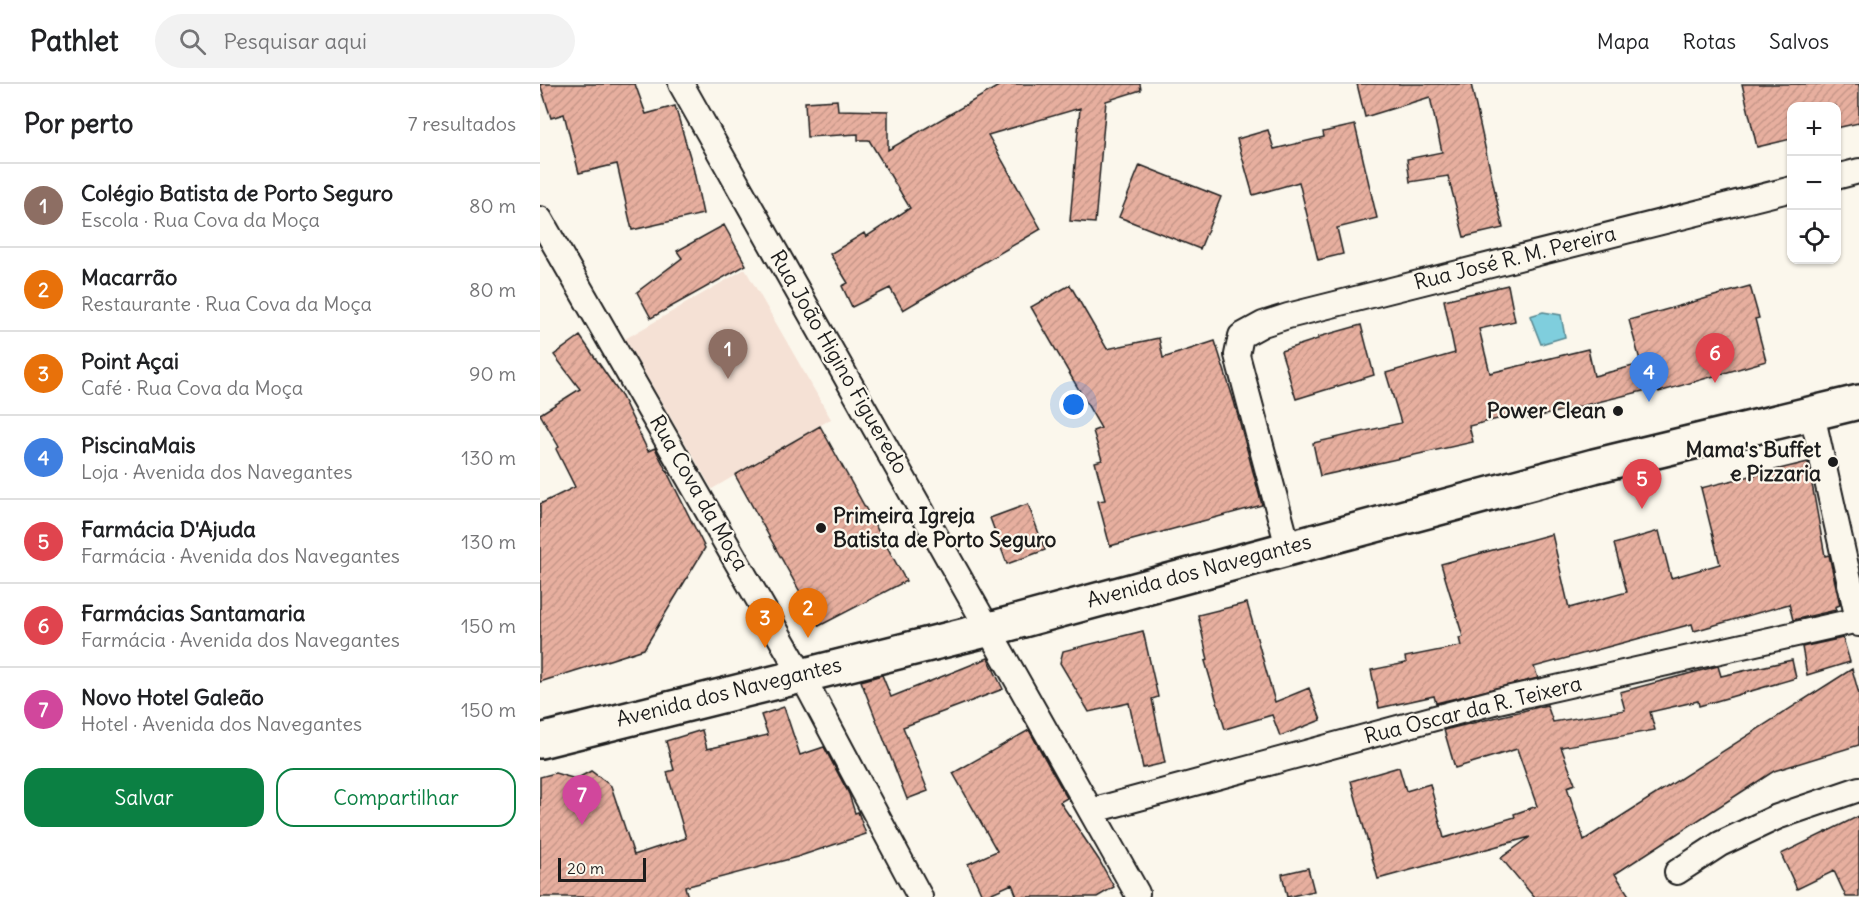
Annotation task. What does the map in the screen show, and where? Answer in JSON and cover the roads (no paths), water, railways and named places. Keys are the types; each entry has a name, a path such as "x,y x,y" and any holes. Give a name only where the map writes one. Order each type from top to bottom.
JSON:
{"main road":[{"name":"Avenida dos Navegantes","path":"540,741 801,674 990,629 1594,466 1859,402"}],"street":[{"name":"Rua João Higino Figueredo","path":"681,84 1137,893"},
{"path":"1841,176 1859,171"},
{"name":"Rua José R. M. Pereira","path":"1288,547 1238,356 1241,336 1263,324 1288,316 1787,190"},
{"name":"Rua Cova da Moça","path":"543,232 801,674 920,897"},
{"path":"1812,414 1858,622"},
{"name":"Rua Oscar da R. Teixera","path":"1091,810 1498,700 1858,622"},
{"path":"1677,872 1720,844 1777,817 1859,789"}],"water":[{"path":"1543,312 1561,315 1565,337 1541,344 1530,316"}],"place":[{"name":"Colégio Batista de Porto Seguro","path":"728,379"},
{"name":"Farmácias Santamaria","path":"1715,383"},
{"name":"PiscinaMais","path":"1649,402"},
{"name":"Power Clean","path":"1618,411"},
{"name":"Mama's Buffet e Pizzaria","path":"1833,462"},
{"name":"Farmácia D'Ajuda","path":"1642,509"},
{"name":"Primeira Igreja Batista de Porto Seguro","path":"821,528"},
{"name":"Macarrão","path":"808,638"},
{"name":"Point Açai","path":"765,648"},
{"name":"Novo Hotel Galeão","path":"582,825"}]}
